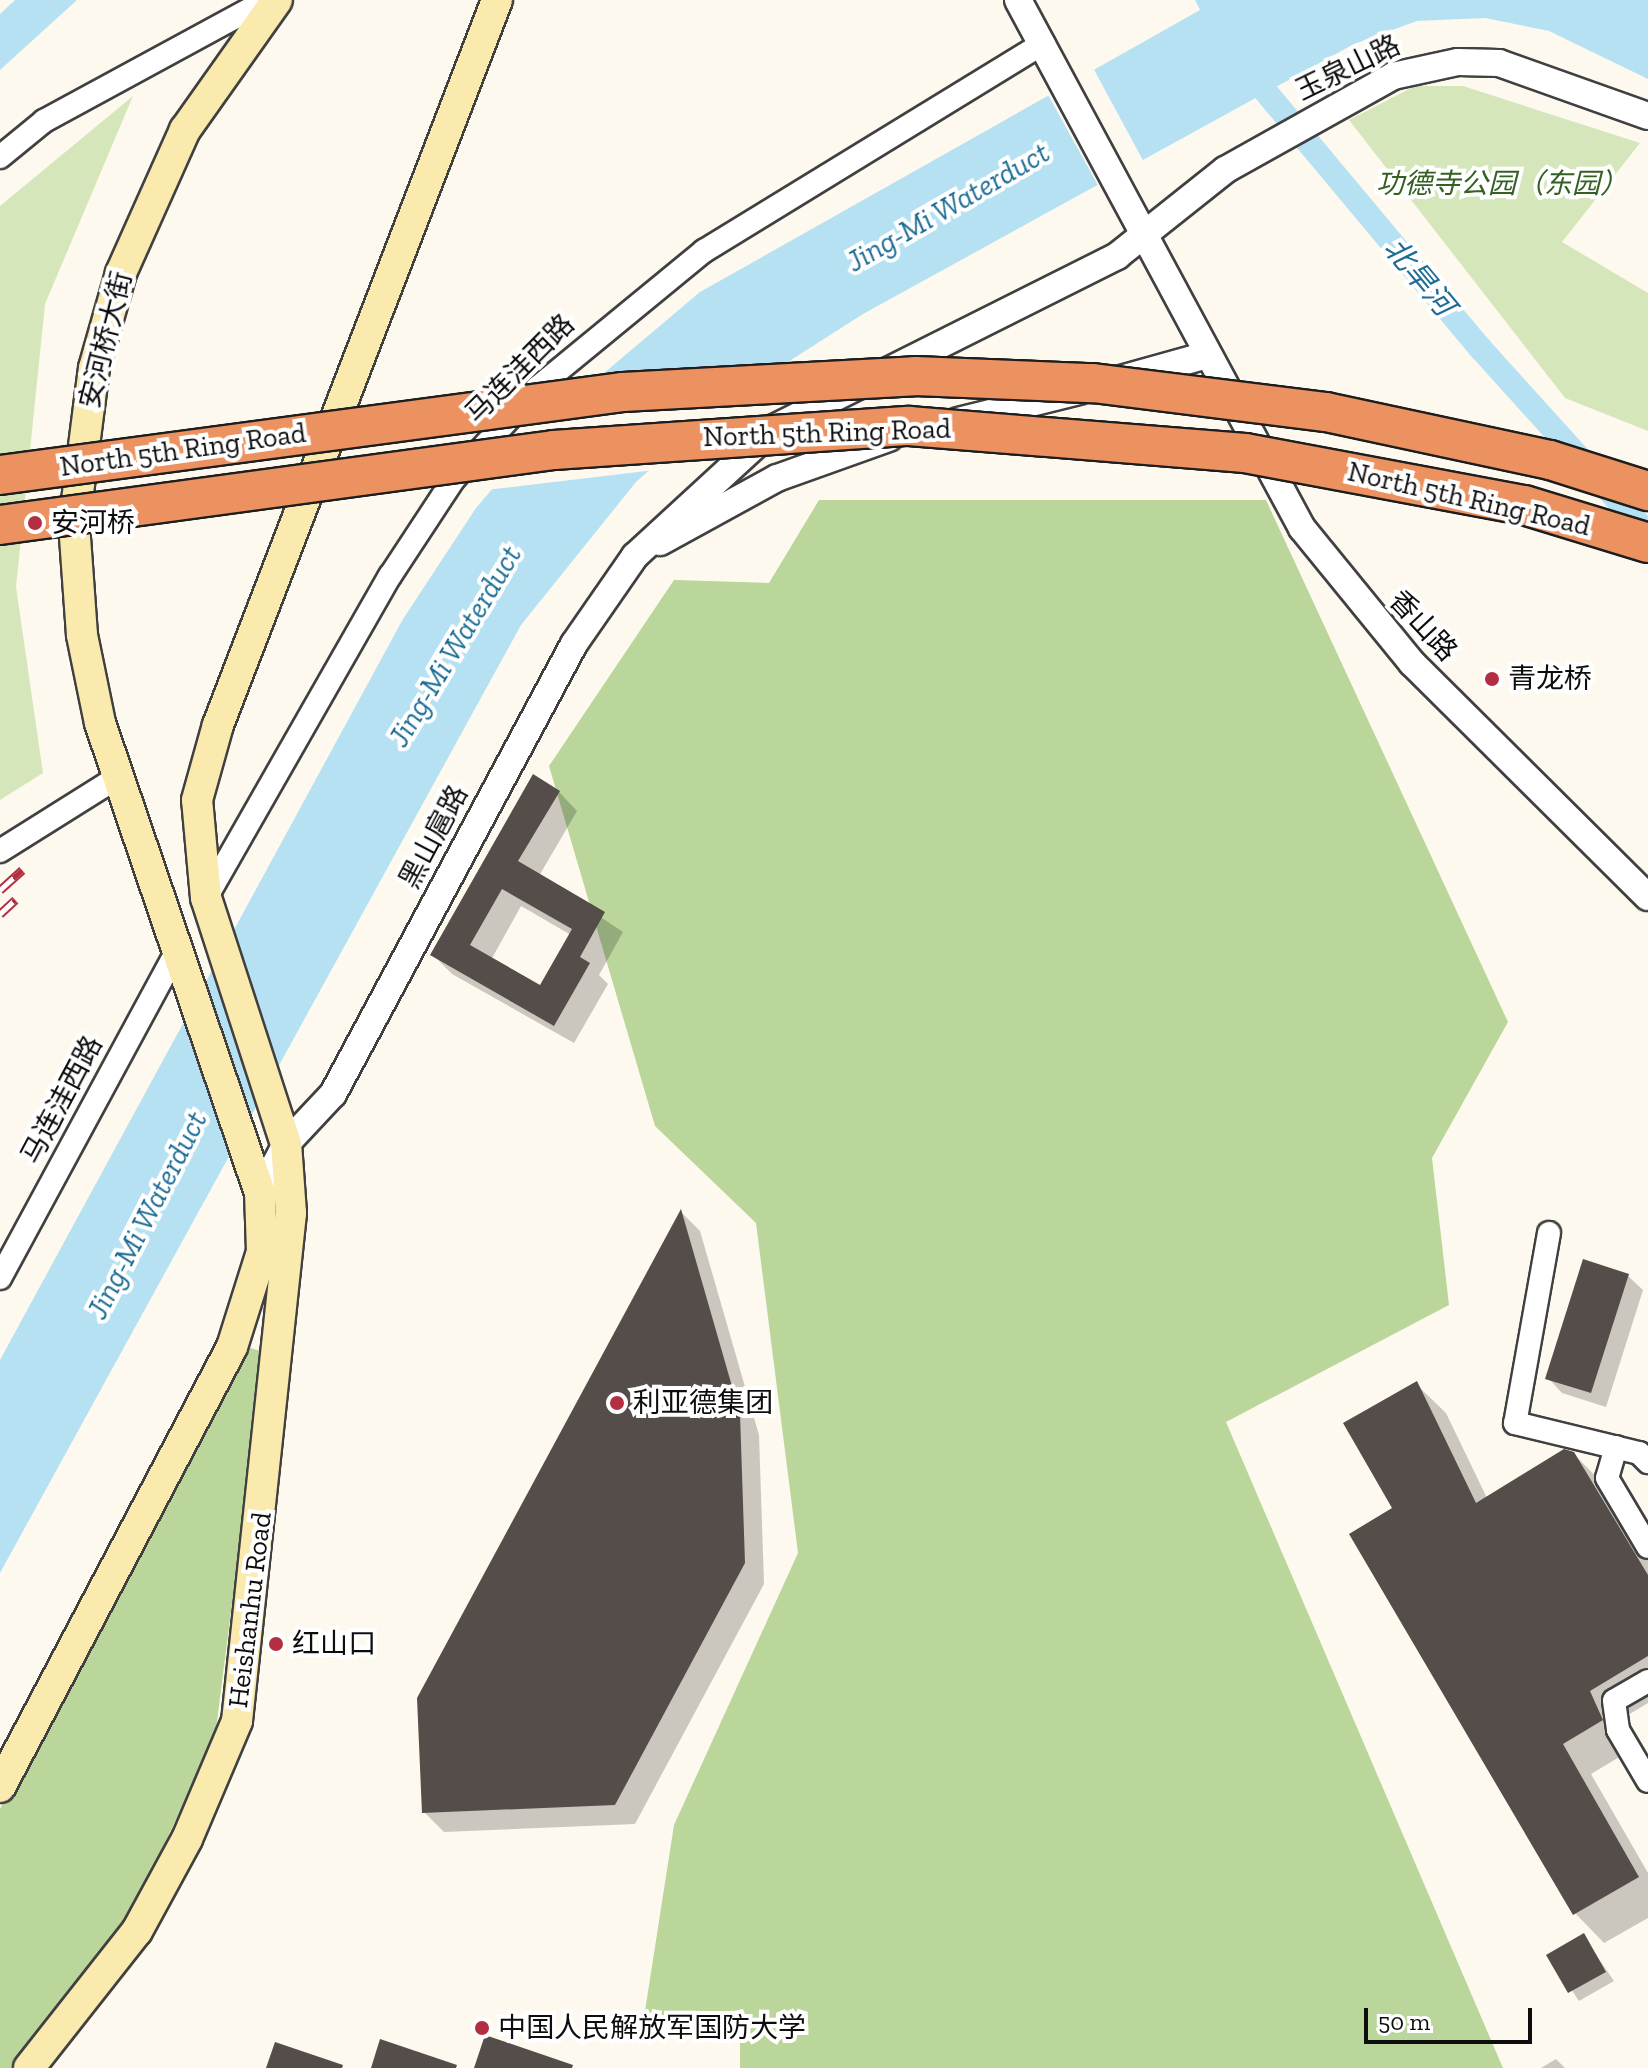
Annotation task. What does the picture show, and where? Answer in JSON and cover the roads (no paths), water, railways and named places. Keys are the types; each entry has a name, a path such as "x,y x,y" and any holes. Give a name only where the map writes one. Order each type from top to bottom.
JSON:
{"highway":[{"name":"North 5th Ring Road","path":"0,475 623,392 915,376 1093,383 1326,412 1550,460 1648,491"},
{"name":"North 5th Ring Road","path":"0,525 568,448 909,426 1245,453 1524,505 1648,543"}],"main road":[{"name":"安河桥大街","path":"260,1193 115,779 82,635 75,488 94,368 153,193 206,95 277,0"},
{"path":"206,898 197,800 218,725 497,0"},
{"name":"Heishanhu Road","path":"29,2068 137,1931 187,1839 237,1721 291,1262 286,1144 206,898"},
{"path":"0,1787 232,1347 262,1252 260,1193"}],"street":[{"path":"0,157 44,121 267,0"},
{"path":"1018,0 1121,182 1146,233"},
{"name":"马连洼西路","path":"206,898 390,576 453,480 537,388 704,251 1043,43"},
{"name":"玉泉山路","path":"635,556 774,428 1117,256 1225,170 1337,106 1418,68 1499,63 1648,116"},
{"name":"香山路","path":"1146,233 1207,355 1302,528 1363,609 1648,897"},
{"path":"635,556 777,478 843,452 1207,355"},
{"name":"黑山扈路","path":"260,1193 286,1144 333,1094 574,644 635,556"},
{"path":"0,851 115,779"},
{"name":"马连洼西路","path":"0,1278 177,950"},
{"path":"1549,1233 1515,1423 1616,1447 1648,1462"},
{"path":"1616,1447 1607,1478 1648,1547"},
{"path":"1648,1681 1614,1701 1618,1730 1648,1781"}],"water":[{"path":"15,0 77,0 0,70 0,14"},
{"name":"Jing-Mi Waterduct","path":"1195,0 1648,0 1648,79 1549,31 1485,18 1417,21 1354,44 863,314 727,401 636,482 521,625 0,1573 0,1360 403,619 476,508 559,411 700,292 1200,10"}],"waterway":[{"name":"北旱河","path":"1245,67 1481,349 1648,534"}],"railway":[{"path":"0,890 22,870"},
{"path":"0,914 15,900"}],"place":[{"name":"安河桥","path":"35,523"},
{"name":"青龙桥","path":"1492,679"},
{"name":"利亚德集团","path":"617,1403"},
{"name":"红山口","path":"276,1644"},
{"name":"中国人民解放军国防大学","path":"482,2028"}],"park label":[{"name":"功德寺公园（东园）","path":"1502,184"}]}
